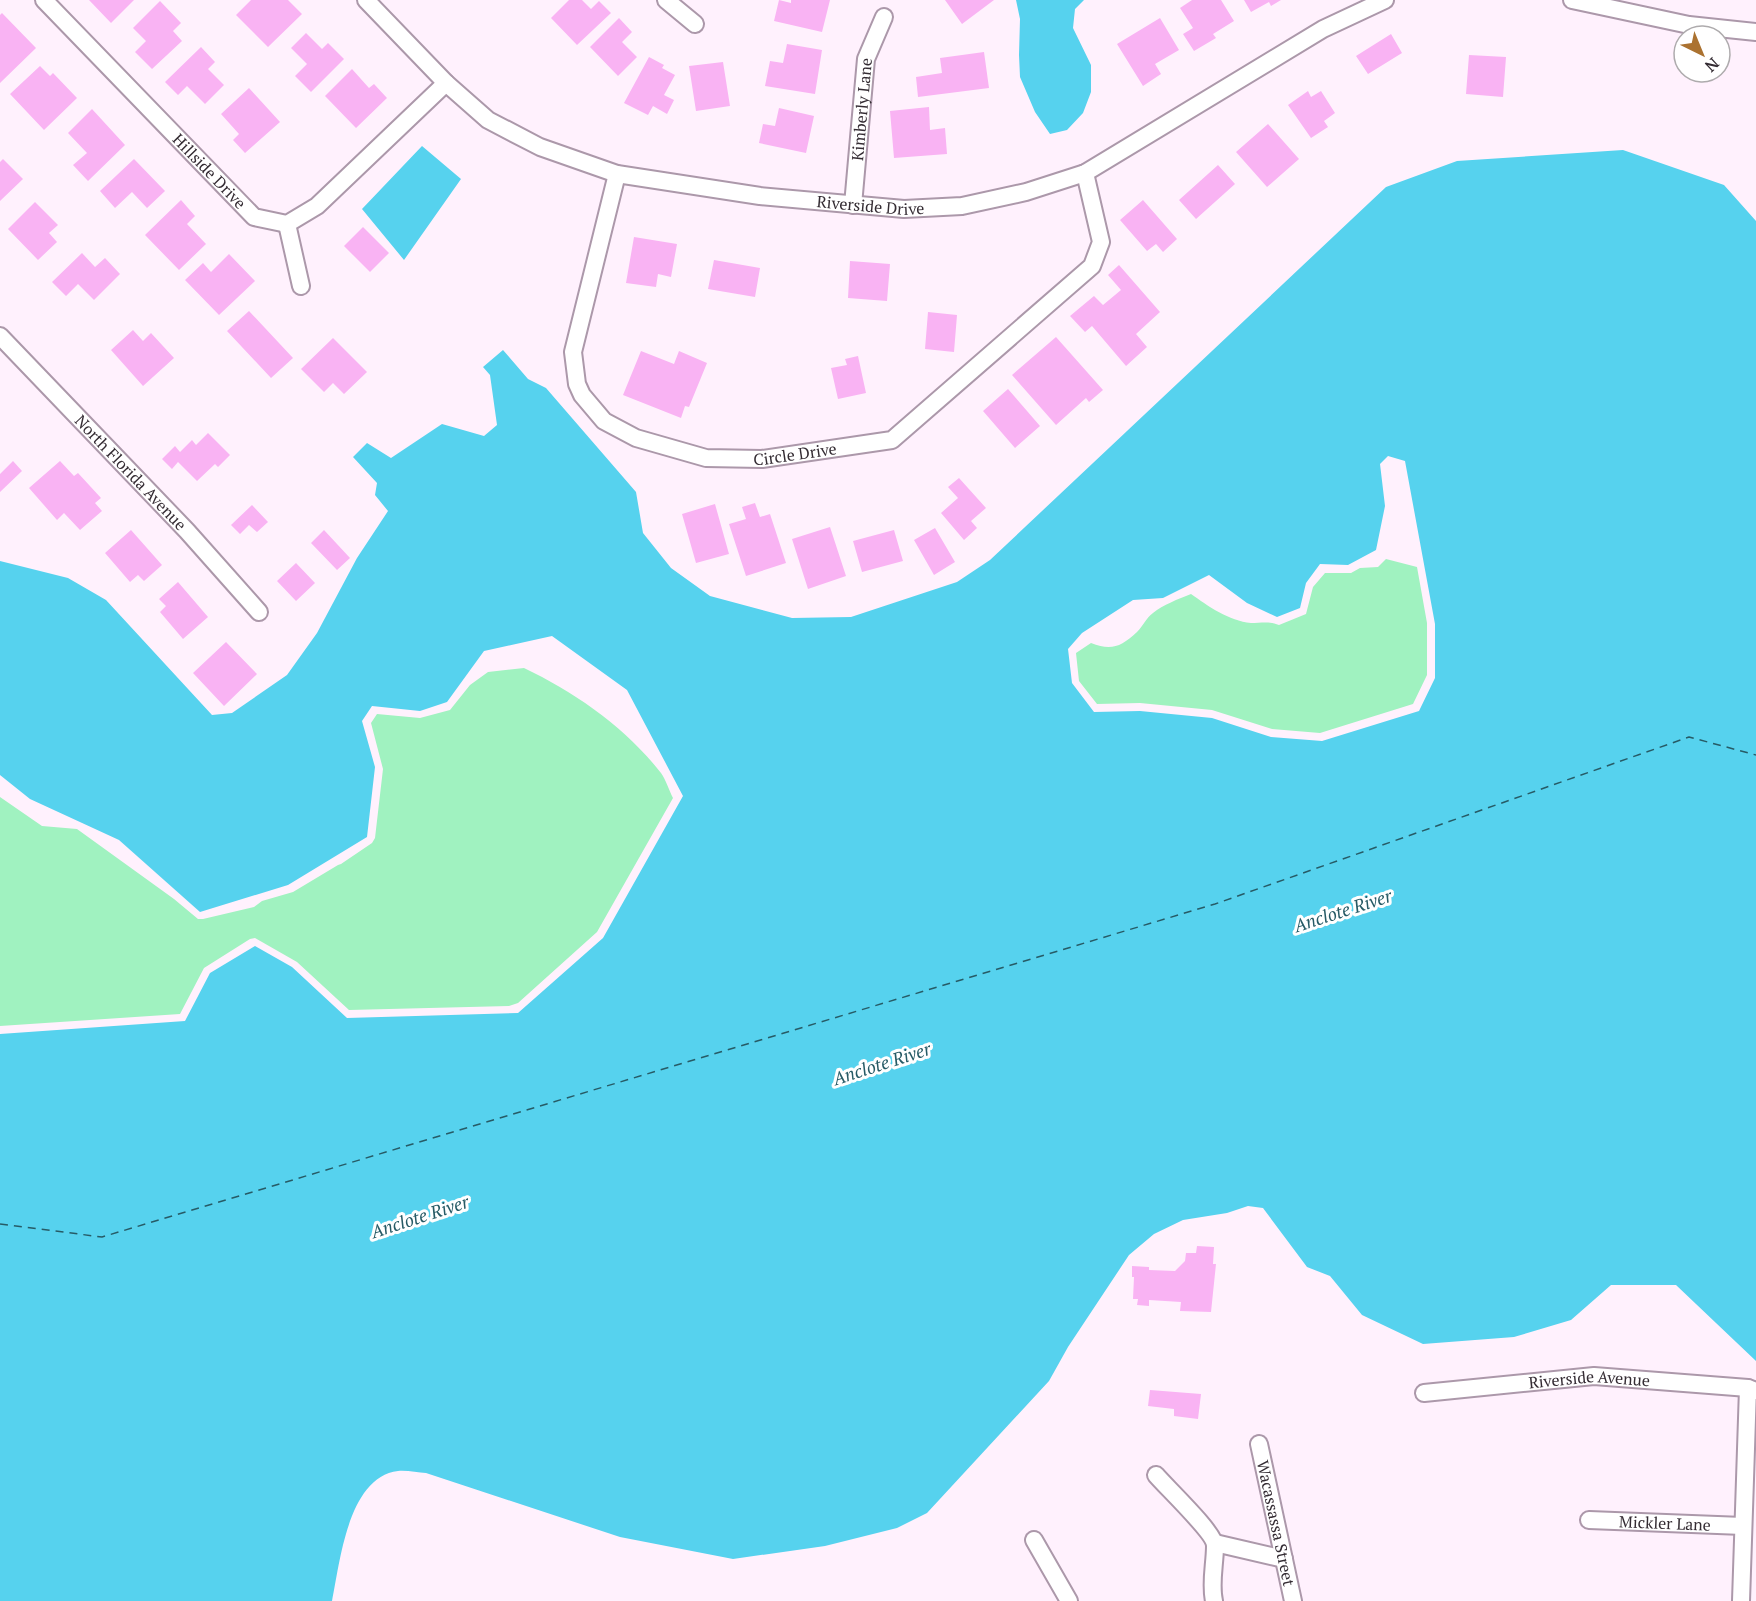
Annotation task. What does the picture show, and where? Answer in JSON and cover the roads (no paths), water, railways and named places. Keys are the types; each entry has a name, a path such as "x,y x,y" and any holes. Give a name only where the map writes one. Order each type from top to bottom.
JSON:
{"street":[{"name":"Hillside Drive","path":"44,0 254,217 287,224"},
{"name":"Riverside Drive","path":"366,0 446,83 488,120 540,147 617,174 760,196 904,209 962,206 1026,192 1085,173 1323,29 1385,0"},
{"path":"666,0 694,24"},
{"path":"1572,0 1689,25 1756,32"},
{"name":"Kimberly Lane","path":"853,205 866,59 884,17"},
{"path":"302,286 287,224 317,206 446,83"},
{"name":"Circle Drive","path":"617,174 573,352 577,384 582,395 604,421 636,438 706,458 762,459 892,440 1092,266 1101,242 1085,173"},
{"name":"North Florida Avenue","path":"0,336 187,531 259,612"},
{"name":"Riverside Avenue","path":"1424,1393 1594,1376 1752,1389"},
{"path":"1741,1601 1743,1526 1752,1389"},
{"name":"Wacassassa Street","path":"1259,1444 1293,1601"},
{"path":"1156,1475 1208,1531 1215,1543 1212,1564 1214,1601"},
{"name":"Mickler Lane","path":"1590,1520 1743,1526"},
{"path":"1034,1540 1069,1601"},
{"path":"1215,1543 1284,1559"}],"water":[{"path":"1016,0 1084,0 1075,9 1073,28 1091,65 1091,92 1083,113 1067,130 1050,134 1035,112 1020,77 1020,19"},
{"path":"422,146 461,179 404,260 362,209"},
{"name":"Anclote River","path":"1623,150 1724,185 1756,221 1756,1361 1676,1285 1611,1285 1571,1320 1514,1337 1423,1344 1362,1315 1330,1276 1307,1267 1263,1208 1248,1206 1227,1213 1183,1220 1154,1234 1129,1255 1068,1347 1049,1381 927,1513 897,1528 825,1546 733,1559 620,1537 426,1473 398,1471 381,1477 368,1488 357,1504 343,1544 332,1601 0,1601 0,1034 185,1021 210,973 255,946 292,967 347,1018 518,1013 603,938 683,796 627,690 552,636 484,651 447,702 420,711 372,706 362,721 375,767 367,837 288,885 200,912 119,840 30,799 0,775 0,561 68,578 106,600 212,715 232,713 287,675 317,633 357,558 388,511 375,495 377,483 353,457 367,443 391,458 442,424 484,436 497,425 490,375 483,367 503,350 528,379 546,388 636,492 643,533 671,568 710,596 792,618 851,617 957,582 990,560 1386,187 1457,161","holes":["1388,456 1405,461 1435,624 1435,678 1419,711 1322,741 1271,737 1212,718 1140,711 1094,712 1072,683 1068,649 1082,633 1133,600 1163,598 1209,575 1247,603 1277,617 1300,608 1306,583 1320,564 1348,565 1376,550 1385,506 1380,464"]}]}
